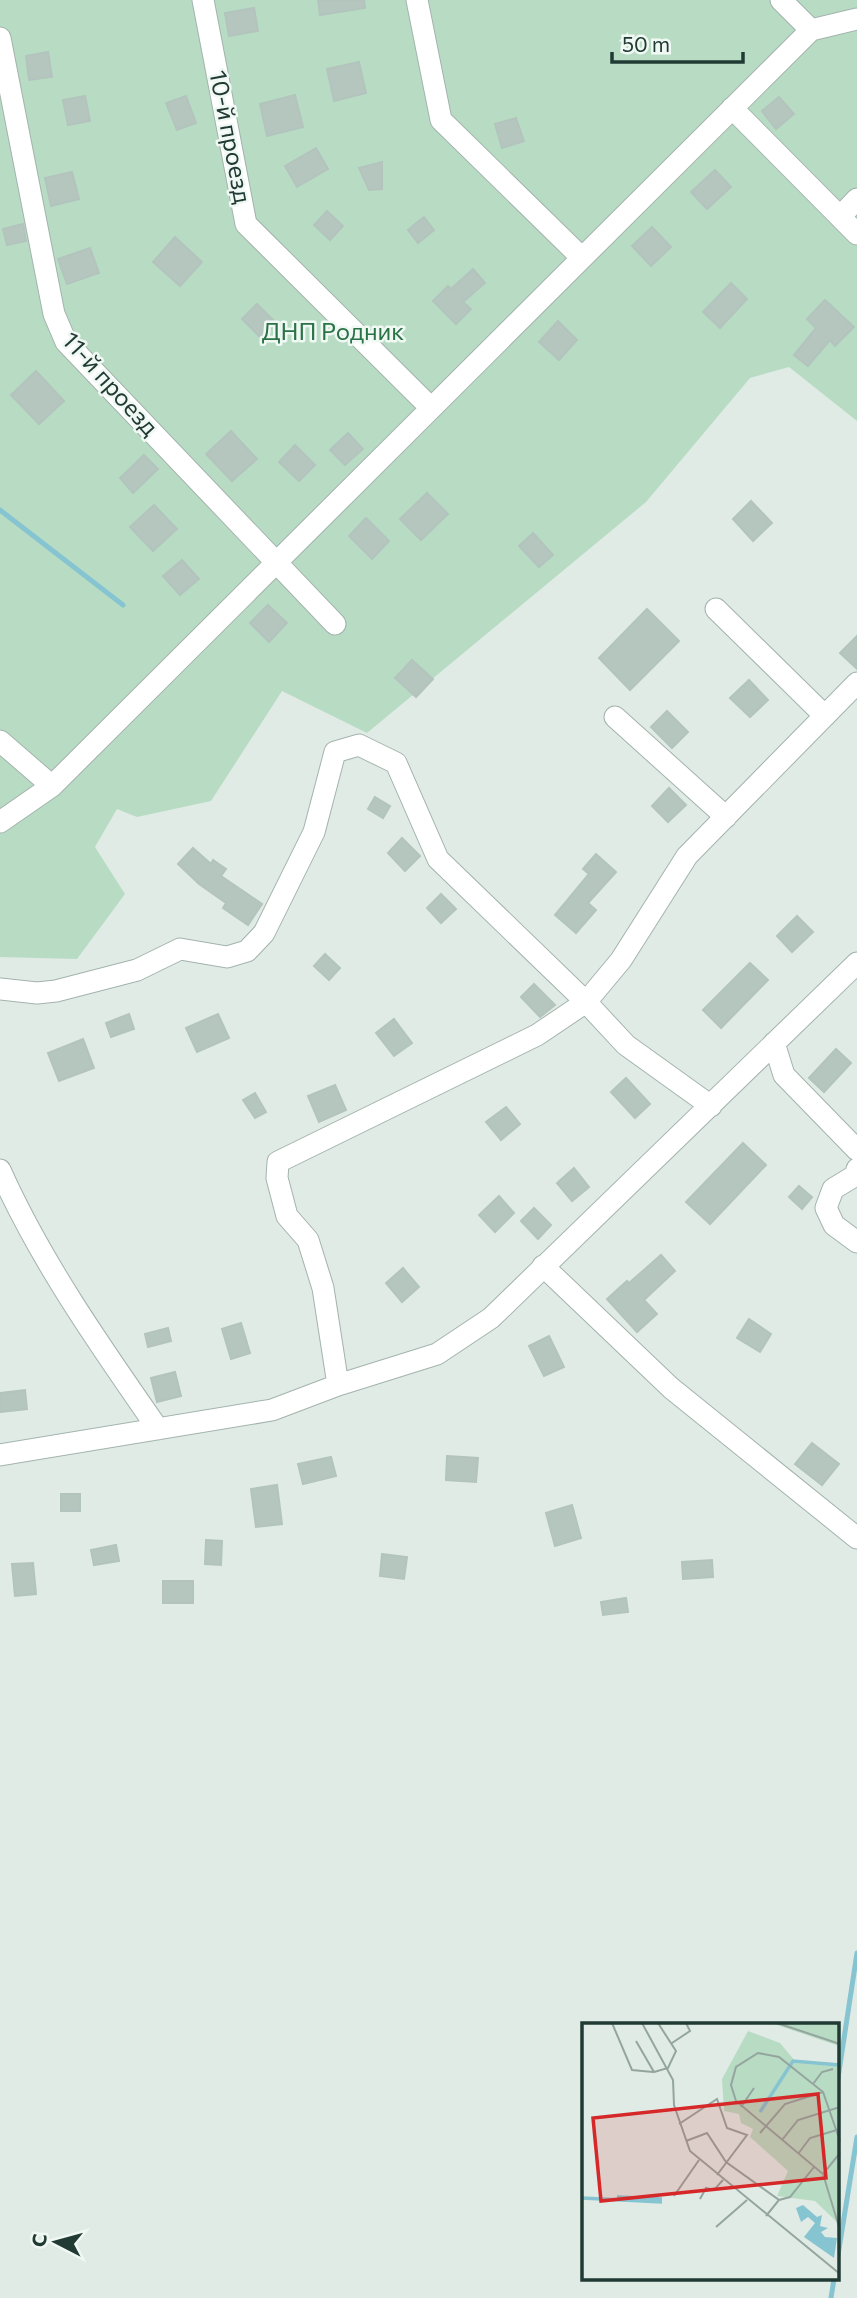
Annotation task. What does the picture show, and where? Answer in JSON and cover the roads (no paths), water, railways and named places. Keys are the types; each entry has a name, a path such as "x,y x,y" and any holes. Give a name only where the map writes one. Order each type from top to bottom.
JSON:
{"street":[{"name":"10-й проезд","path":"203,0 246,224 430,408"},
{"path":"417,0 441,120 582,258"},
{"path":"781,0 811,30"},
{"path":"0,822 52,786 811,30 857,19"},
{"name":"11-й проезд","path":"0,38 54,314 66,342 335,624"},
{"path":"732,108 857,234"},
{"path":"840,217 857,199"},
{"path":"716,610 825,716"},
{"path":"338,1385 323,1288 308,1240 286,1216 277,1178 278,1162 537,1035 586,1002 621,960 687,856 857,683"},
{"path":"615,717 726,817"},
{"path":"0,741 52,786"},
{"path":"0,989 37,993 56,991 137,970 180,949 227,957 247,951 264,933 314,832 335,752 359,746 396,763 438,859 586,1002 626,1045 711,1106"},
{"path":"0,1455 272,1410 338,1385 437,1354 491,1318 857,963"},
{"path":"774,1043 784,1075 857,1150"},
{"path":"857,1169 856,1175 833,1189 826,1208 834,1225 857,1242"},
{"path":"0,1170 16,1207 94,1336 158,1429"},
{"path":"543,1266 671,1388 857,1538"}],"waterway":[{"path":"0,510 123,605"},
{"path":"840,2065 857,1953"},
{"path":"840,2243 857,2137"},
{"path":"831,2298 834,2280"}],"park label":[{"name":"ДНП Родник","path":"333,332"}]}
